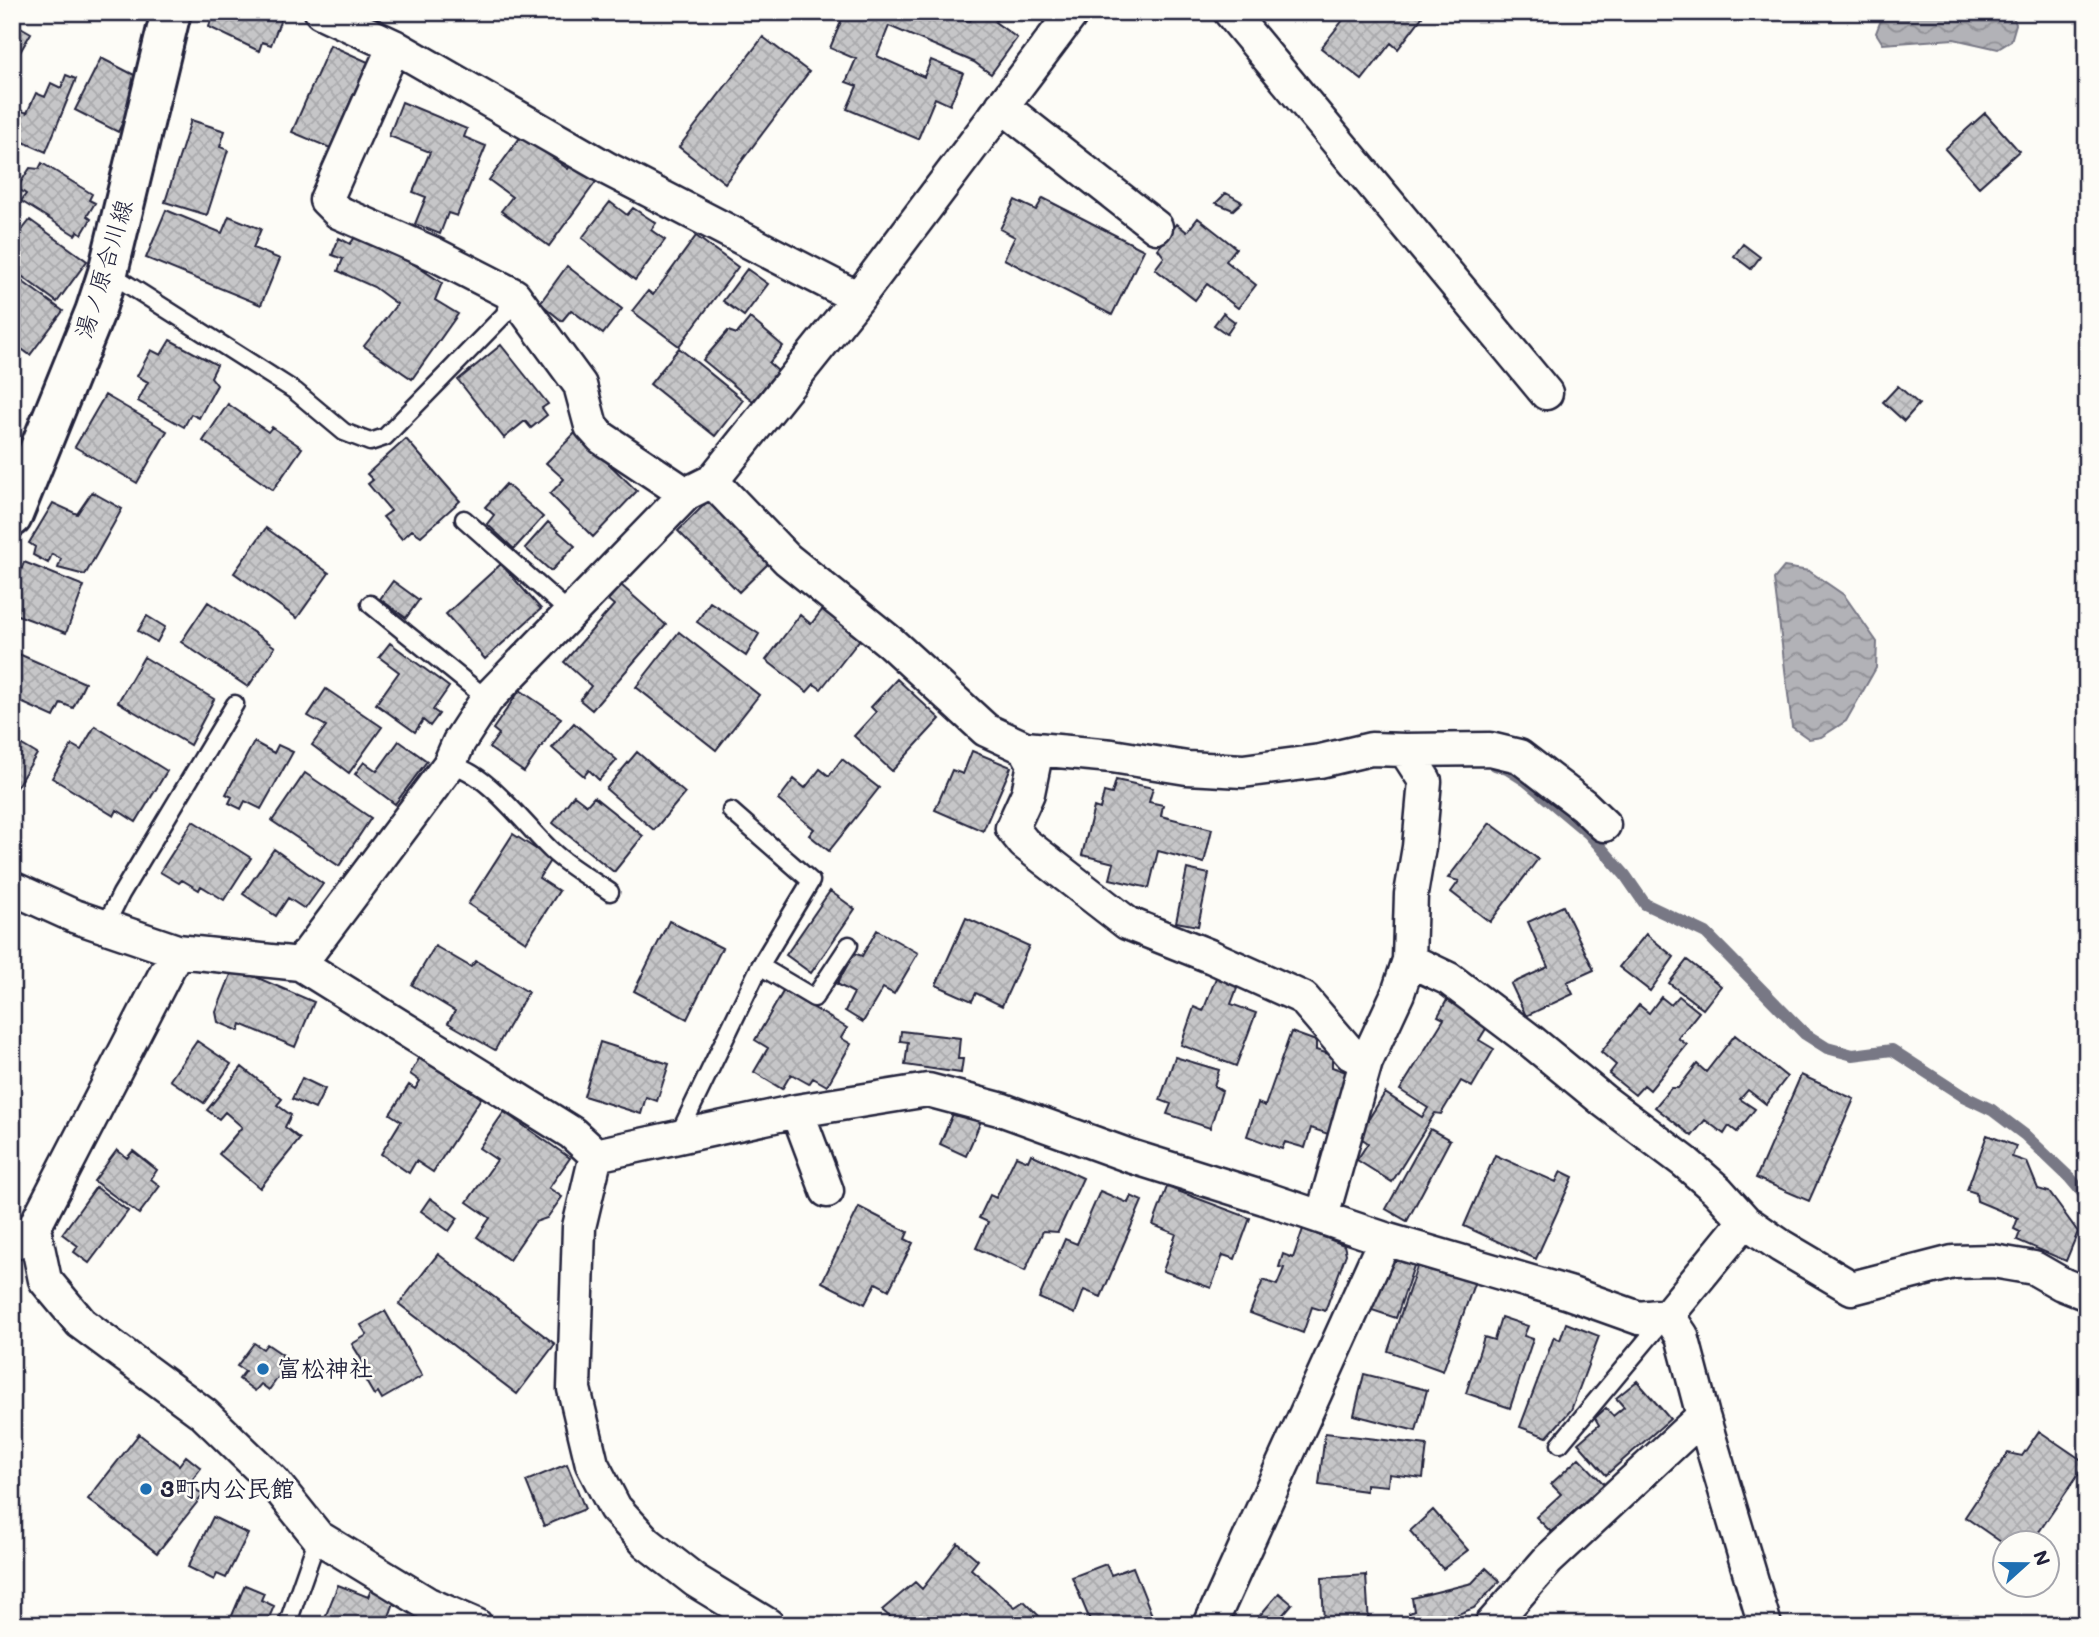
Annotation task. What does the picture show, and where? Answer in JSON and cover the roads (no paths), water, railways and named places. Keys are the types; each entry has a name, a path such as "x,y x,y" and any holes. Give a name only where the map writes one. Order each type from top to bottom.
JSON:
{"main road":[{"name":"湯ノ原合川線","path":"12,517 95,312 108,272 171,12"}],"street":[{"path":"321,12 394,46 608,169 858,298"},
{"path":"300,964 449,765 459,742 487,699 569,612 699,487 858,298 1073,12"},
{"path":"1230,12 1546,393"},
{"path":"394,46 327,200 338,212 434,254 514,295 580,385 591,426 602,438 699,487 890,642 986,730 1025,748 1112,756 1187,768 1243,771 1320,761 1371,749 1490,749 1519,756 1583,805 1604,825"},
{"path":"1002,106 1156,227"},
{"path":"1025,748 1034,764 1028,793 1012,828 1024,843 1128,923 1223,961 1303,998 1351,1054 1366,1062"},
{"path":"1322,1217 1366,1062 1398,993 1409,960 1411,894 1425,781 1405,750"},
{"path":"12,888 74,916 177,951 300,964 572,1133 596,1155"},
{"path":"177,951 23,1236 45,1280 81,1323 204,1414 274,1482 318,1537 428,1604 476,1625"},
{"path":"1409,960 1449,979 1531,1041 1685,1162 1717,1190 1745,1221 1852,1288 1953,1262 1993,1261 2035,1268 2079,1284"},
{"path":"596,1155 797,1111 928,1090 1003,1110 1130,1156 1385,1239 1569,1293 1639,1318 1668,1315 1745,1221"},
{"path":"797,1111 827,1191"},
{"path":"596,1155 579,1227 575,1389 592,1464 615,1508 647,1543 696,1581 768,1625"},
{"path":"1210,1625 1385,1239"},
{"path":"1668,1315 1682,1336 1765,1625"},
{"path":"1491,1625 1548,1560 1703,1416"}],"lane":[{"path":"108,272 295,391 344,432 370,442 385,437 394,428 504,315 514,295"},
{"path":"464,519 569,612"},
{"path":"370,604 487,699"},
{"path":"105,926 121,894 235,704"},
{"path":"449,765 458,766 498,793 553,852 610,892"},
{"path":"678,1136 760,966 811,881 731,811"},
{"path":"760,966 814,998 849,944"},
{"path":"1560,1444 1668,1315"},
{"path":"287,1625 318,1537"}],"water":[{"path":"1888,12 2011,12 2016,24 2011,41 1998,49 1954,39 1883,44 1876,33 1881,20"},
{"path":"1784,567 1809,571 1844,595 1877,642 1876,668 1846,721 1821,737 1809,739 1792,727 1774,579"}],"waterway":[{"path":"1495,765 1526,781 1589,834 1625,875 1645,904 1706,933 1805,1034 1827,1048 1853,1055 1892,1050 1963,1096 1992,1110 2025,1135 2087,1198"}],"place":[{"name":"富松神社","path":"263,1369"},
{"name":"3町内公民館","path":"146,1489"}]}
